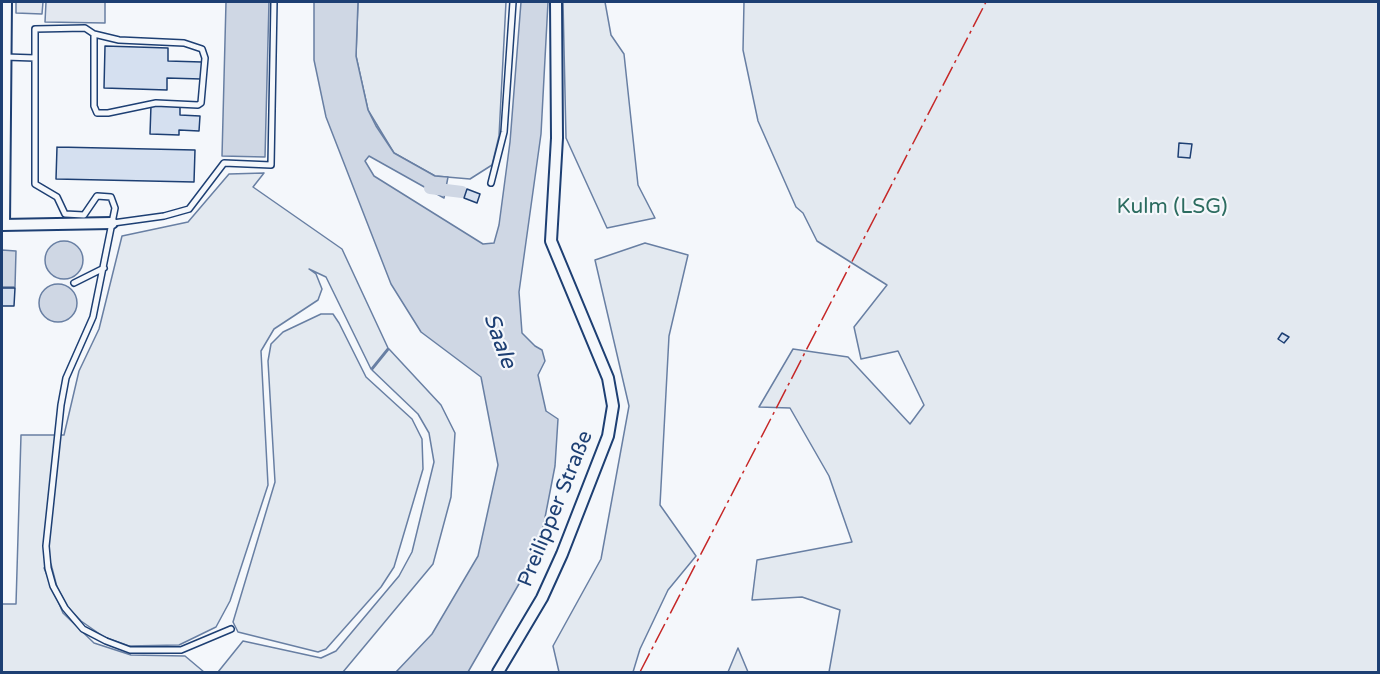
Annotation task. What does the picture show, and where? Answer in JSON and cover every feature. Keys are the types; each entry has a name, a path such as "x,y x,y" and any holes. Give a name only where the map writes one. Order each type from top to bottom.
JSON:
{"street":[{"path":"6,2 3,225 112,223"},
{"name":"Preilipper Straße","path":"498,672 542,598 562,554 608,436 613,406 608,378 551,241 557,138 556,2"}],"lane":[{"path":"112,223 164,216 189,209 224,163 271,165 274,2"},
{"path":"491,183 504,132 513,2"},
{"path":"94,34 94,106 97,113 108,113 156,103 198,105 201,103 205,58 202,49 184,43 119,40 94,34 84,28 35,29 35,184 57,197 65,214 84,215 97,196 111,197 115,208 93,316 66,378 46,546 48,568 53,586 65,608 84,629 130,650 180,650 231,629"},
{"path":"6,57 35,58"},
{"path":"74,283 104,268"}],"green space":[{"path":"358,2 506,2 499,136 492,165 470,179 435,176 394,153 368,110 356,56"},
{"path":"563,2 605,2 611,35 624,54 638,185 655,218 607,228 566,138"},
{"name":"Kulm (LSG)","path":"744,2 1378,2 1378,672 829,672 840,610 802,597 752,600 757,560 852,542 829,476 790,408 759,407 793,349 848,357 910,424 924,405 898,351 861,359 854,327 887,285 817,241 803,213 796,207 758,121 743,50"},
{"path":"264,173 253,187 342,249 388,348 371,369 326,277 309,269 316,274 322,289 318,300 274,329 261,351 268,485 230,601 216,627 179,645 129,646 104,637 81,621 67,606 57,587 51,564 44,568 63,613 94,643 131,655 185,656 204,672 2,672 2,604 16,604 21,435 64,435 79,371 99,329 122,236 188,222 229,174"},
{"path":"645,243 688,255 669,336 660,505 696,556 668,590 640,649 633,672 559,672 553,646 601,559 629,406 595,260"},
{"path":"321,314 333,314 366,377 412,419 422,439 423,469 394,567 381,587 326,649 318,652 238,632 233,622 275,482 268,361 271,344 283,332"},
{"path":"389,349 441,405 455,433 451,497 433,564 343,672 218,672 243,641 321,658 336,651 399,576 412,552 434,462 429,433 418,414 372,370"},
{"path":"738,648 748,672 728,672"}],"shaded area":[{"path":"16,2 43,2 42,14 16,13"},
{"path":"46,2 105,2 105,23 45,22"}],"water":[{"path":"226,2 269,2 265,157 222,156"},
{"name":"Saale","path":"314,2 358,2 356,56 368,110 376,126 394,153 435,176 448,177 444,198 369,156 365,161 374,176 483,244 494,243 499,225 510,142 521,2 548,2 541,134 519,292 522,333 542,350 545,361 538,375 546,411 558,419 555,466 542,533 527,570 468,672 396,672 432,634 478,556 498,465 481,377 421,332 391,284 326,117 314,60"},
{"path":"64,241 77,247 83,260 77,273 64,279 51,273 45,260 51,247"},
{"path":"2,250 16,251 15,287 2,287"},
{"path":"58,284 71,290 77,303 71,316 58,322 45,316 39,303 45,290"}],"building":[{"path":"105,46 168,48 168,61 202,62 201,79 167,78 167,90 104,88"},
{"path":"151,105 180,106 180,115 200,116 199,131 179,130 179,135 150,134"},
{"path":"1179,143 1192,144 1190,158 1178,157"},
{"path":"57,147 195,150 194,182 56,179"},
{"path":"467,189 480,194 477,203 464,198"},
{"path":"2,288 15,288 14,306 2,306"},
{"path":"1282,333 1289,337 1284,343 1278,339"}],"waterway":[{"path":"430,188 462,192"}],"power":[{"path":"640,672 986,2"}]}
